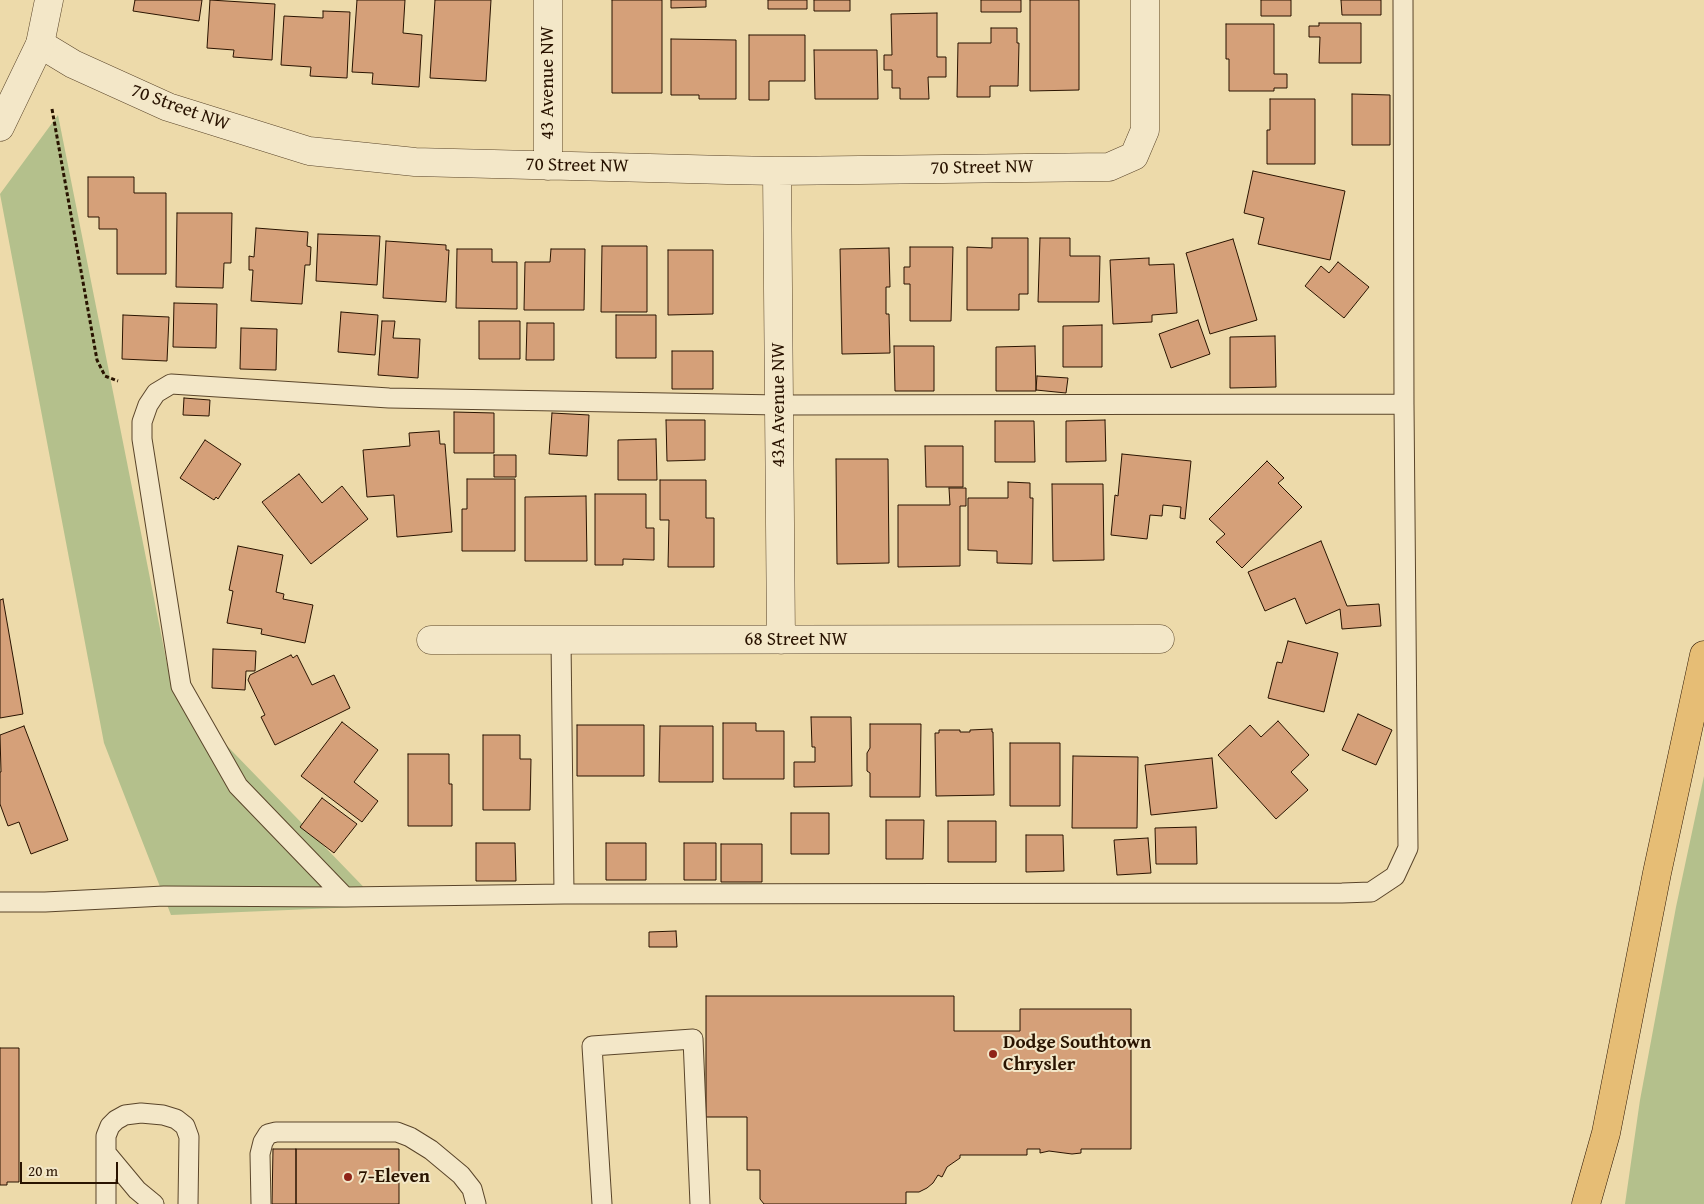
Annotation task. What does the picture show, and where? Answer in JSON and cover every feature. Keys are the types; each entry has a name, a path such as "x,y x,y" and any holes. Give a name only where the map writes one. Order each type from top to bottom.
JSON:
{"highway":[{"path":"1586,1204 1606,1133 1657,873 1704,655"},
{"path":"1598,1204 1606,1133"}],"street":[{"path":"0,127 40,44 49,0"},
{"name":"43 Avenue NW","path":"548,0 548,166"},
{"name":"70 Street NW","path":"40,44 72,64 168,107 309,151 415,162 777,171 1109,167 1134,156 1145,130 1145,0"},
{"name":"43A Avenue NW","path":"777,171 781,640"},
{"name":"68 Street NW","path":"431,640 1160,639"}],"lane":[{"path":"0,902 45,902 164,896 1322,894 1371,892 1395,876 1408,848 1403,0"},
{"path":"345,897 238,786 182,686 142,439 142,422 148,405 156,392 171,384 389,398 778,405 1404,404"},
{"path":"561,640 564,894"},
{"path":"602,1204 592,1046 693,1039 700,1204"},
{"path":"106,1204 106,1136 110,1126 125,1115 155,1114 176,1119 185,1126 189,1137 188,1204"},
{"path":"261,1204 260,1154 268,1134 276,1132 397,1132 410,1137 431,1150 461,1175 472,1189 476,1204"},
{"path":"106,1154 137,1190 154,1204"}],"path":[{"path":"52,110 97,360 105,376 118,381"}],"green space":[{"path":"58,115 172,689 382,906 171,915 104,743 0,194"},
{"path":"1704,776 1704,1204 1625,1204 1640,1100 1676,907"}],"building":[{"path":"135,0 202,0 199,21 133,11"},
{"path":"210,0 275,4 272,60 233,57 234,50 207,48"},
{"path":"357,0 405,0 403,33 422,35 419,87 372,84 373,73 352,72"},
{"path":"435,0 491,0 486,81 430,78"},
{"path":"612,0 662,0 662,93 612,93"},
{"path":"671,0 706,0 706,7 671,8"},
{"path":"768,0 807,0 807,9 768,9"},
{"path":"814,0 850,0 850,11 814,11"},
{"path":"981,0 1021,0 1021,12 981,12"},
{"path":"1030,0 1079,0 1079,90 1030,91"},
{"path":"1261,0 1291,0 1291,16 1261,16"},
{"path":"1341,0 1381,0 1381,15 1342,15"},
{"path":"323,11 350,12 347,78 310,76 311,67 281,65 284,16 323,18"},
{"path":"937,13 937,57 946,57 946,77 928,77 929,99 900,99 900,88 892,88 892,70 884,70 884,55 892,55 891,14"},
{"path":"1319,23 1361,23 1361,63 1319,63 1320,37 1309,37 1309,26 1319,26"},
{"path":"1226,24 1274,24 1274,74 1287,74 1287,88 1274,88 1274,91 1229,91 1229,59 1226,59"},
{"path":"991,28 1017,28 1017,43 1019,43 1018,86 990,86 990,97 957,97 958,43 991,43"},
{"path":"749,35 805,35 805,81 769,81 769,100 749,100"},
{"path":"671,39 736,40 736,99 699,99 699,95 671,95"},
{"path":"814,50 877,50 878,99 815,99"},
{"path":"1352,94 1390,95 1390,145 1352,145"},
{"path":"1270,99 1315,99 1315,164 1267,164 1267,130 1270,130"},
{"path":"1253,171 1345,191 1330,260 1258,244 1264,218 1244,213"},
{"path":"88,177 134,177 134,193 166,193 166,274 117,274 117,229 99,229 99,217 88,217"},
{"path":"177,213 232,213 231,263 224,263 223,288 176,287"},
{"path":"256,228 308,232 307,246 311,247 310,265 305,265 302,304 251,301 253,270 249,270 249,256 254,257"},
{"path":"318,234 380,236 377,285 316,281"},
{"path":"992,238 1028,238 1028,294 1019,294 1019,310 967,310 967,247 992,248"},
{"path":"1040,238 1070,238 1070,256 1100,256 1099,302 1038,302"},
{"path":"1233,239 1257,320 1210,334 1186,253"},
{"path":"386,241 446,245 446,250 449,250 446,302 383,298"},
{"path":"602,246 647,246 647,312 601,312"},
{"path":"910,247 953,247 951,321 910,321 910,284 904,284 904,267 910,267"},
{"path":"889,248 890,287 886,287 886,314 889,314 890,353 842,354 840,249"},
{"path":"457,249 492,249 492,262 517,262 517,309 456,308"},
{"path":"551,249 585,249 584,310 524,310 525,262 550,262"},
{"path":"668,250 713,250 713,314 668,315"},
{"path":"1149,258 1149,265 1174,264 1177,313 1152,315 1152,322 1113,324 1110,260"},
{"path":"1338,262 1369,287 1344,318 1305,286 1321,266 1329,273"},
{"path":"174,303 217,304 216,348 173,347"},
{"path":"341,312 378,315 375,355 338,352"},
{"path":"123,315 169,317 167,361 122,359"},
{"path":"616,315 656,315 656,358 616,358"},
{"path":"1198,320 1210,354 1171,368 1159,334"},
{"path":"382,321 395,321 393,338 420,339 418,378 378,375"},
{"path":"479,321 520,321 520,359 479,359"},
{"path":"527,323 554,323 554,360 526,360"},
{"path":"1102,325 1102,367 1063,367 1063,326"},
{"path":"241,328 277,329 276,370 240,369"},
{"path":"1275,336 1276,387 1230,388 1230,337"},
{"path":"894,346 934,346 934,391 895,391"},
{"path":"1035,346 1036,391 996,391 996,347"},
{"path":"672,351 713,351 713,389 672,389"},
{"path":"1037,376 1068,378 1066,393 1036,390"},
{"path":"184,398 210,400 209,416 183,415"},
{"path":"454,412 494,413 494,453 454,453"},
{"path":"552,413 589,415 587,456 549,454"},
{"path":"666,420 705,420 705,460 667,461"},
{"path":"1105,420 1106,461 1066,462 1066,421"},
{"path":"995,421 1034,421 1035,462 995,462"},
{"path":"439,431 440,444 445,444 452,532 397,537 394,495 367,497 363,450 410,446 409,433"},
{"path":"656,439 657,480 618,480 618,440"},
{"path":"205,440 241,464 218,499 216,497 214,500 180,478"},
{"path":"925,446 963,446 963,487 926,487"},
{"path":"1122,454 1191,461 1185,519 1180,518 1181,507 1163,505 1162,516 1150,515 1147,539 1111,535 1115,495 1118,496"},
{"path":"494,455 516,455 516,477 494,477"},
{"path":"836,459 888,459 889,563 837,564"},
{"path":"1267,461 1284,478 1278,483 1302,507 1242,568 1216,542 1225,534 1209,519"},
{"path":"299,474 322,503 342,486 368,519 311,564 262,502"},
{"path":"467,479 515,479 515,551 462,551 462,509 467,509"},
{"path":"660,480 706,480 706,518 714,518 714,567 668,567 669,520 660,520"},
{"path":"1008,482 1030,483 1030,498 1033,498 1032,564 997,563 997,551 968,550 968,498 1008,498"},
{"path":"1052,484 1103,484 1104,560 1053,561"},
{"path":"949,488 966,488 966,506 960,506 960,566 898,567 898,505 950,505"},
{"path":"595,494 646,494 646,528 654,528 654,560 623,559 623,565 595,565"},
{"path":"586,496 587,561 525,561 525,497"},
{"path":"1321,541 1347,606 1379,604 1381,626 1342,629 1340,609 1306,624 1295,598 1265,611 1248,572"},
{"path":"238,546 283,555 276,592 284,594 283,599 313,605 305,643 261,634 262,629 227,623 233,591 229,590"},
{"path":"3,599 23,714 0,718 0,600"},
{"path":"1288,641 1338,653 1324,712 1268,698 1277,662 1282,663"},
{"path":"213,649 256,651 255,671 246,671 245,690 212,688"},
{"path":"291,655 293,658 297,655 312,685 334,675 350,708 275,745 261,717 265,715 248,680 250,675"},
{"path":"1358,714 1392,730 1376,765 1342,750"},
{"path":"811,717 851,717 852,786 794,787 794,762 815,762 815,747 812,747"},
{"path":"1278,721 1309,755 1291,772 1308,790 1276,819 1218,755 1250,725 1261,737"},
{"path":"342,722 378,750 354,782 378,801 362,822 301,776"},
{"path":"723,723 756,723 756,731 784,731 784,779 723,779"},
{"path":"870,724 921,724 920,797 870,797 870,773 867,771 867,753 870,748"},
{"path":"577,725 644,725 644,776 577,776"},
{"path":"24,726 68,840 31,854 19,822 8,826 0,804 0,735"},
{"path":"660,726 713,726 713,782 659,782"},
{"path":"992,729 994,795 936,796 935,733 939,733 939,730 970,732 970,730"},
{"path":"483,735 520,735 520,759 531,759 530,810 483,810"},
{"path":"1010,743 1060,743 1060,806 1010,806"},
{"path":"408,754 449,754 449,784 452,784 452,826 408,826"},
{"path":"1073,756 1138,757 1137,828 1072,828"},
{"path":"1212,758 1217,808 1151,815 1145,765"},
{"path":"322,798 357,824 334,853 300,827"},
{"path":"791,813 829,813 829,854 791,854"},
{"path":"886,820 924,820 923,859 886,859"},
{"path":"948,821 996,821 996,862 948,862"},
{"path":"1196,827 1197,864 1156,864 1155,828"},
{"path":"1026,835 1063,835 1064,871 1026,872"},
{"path":"1148,838 1151,873 1117,875 1114,840"},
{"path":"476,843 515,843 516,881 476,881"},
{"path":"606,843 646,843 646,880 606,880"},
{"path":"684,843 716,843 716,880 684,880"},
{"path":"721,844 762,844 762,882 721,882"},
{"path":"676,931 677,947 649,947 649,932"},
{"path":"706,996 954,996 954,1031 1020,1031 1020,1009 1131,1009 1131,1149 1081,1149 1081,1153 1072,1154 1049,1151 1040,1153 1040,1149 1027,1149 1027,1155 960,1155 960,1158 947,1167 942,1177 938,1175 927,1188 919,1192 906,1192 906,1204 764,1204 760,1199 760,1170 747,1170 747,1117 706,1117"},
{"path":"0,1048 19,1048 19,1182 7,1182 7,1185 0,1185"},
{"path":"273,1149 296,1149 296,1204 272,1204"},
{"name":"7-Eleven","path":"296,1149 399,1149 399,1204 296,1204"}],"place":[{"name":"Dodge Southtown Chrysler","path":"993,1054"},
{"name":"7-Eleven","path":"348,1177"}]}
